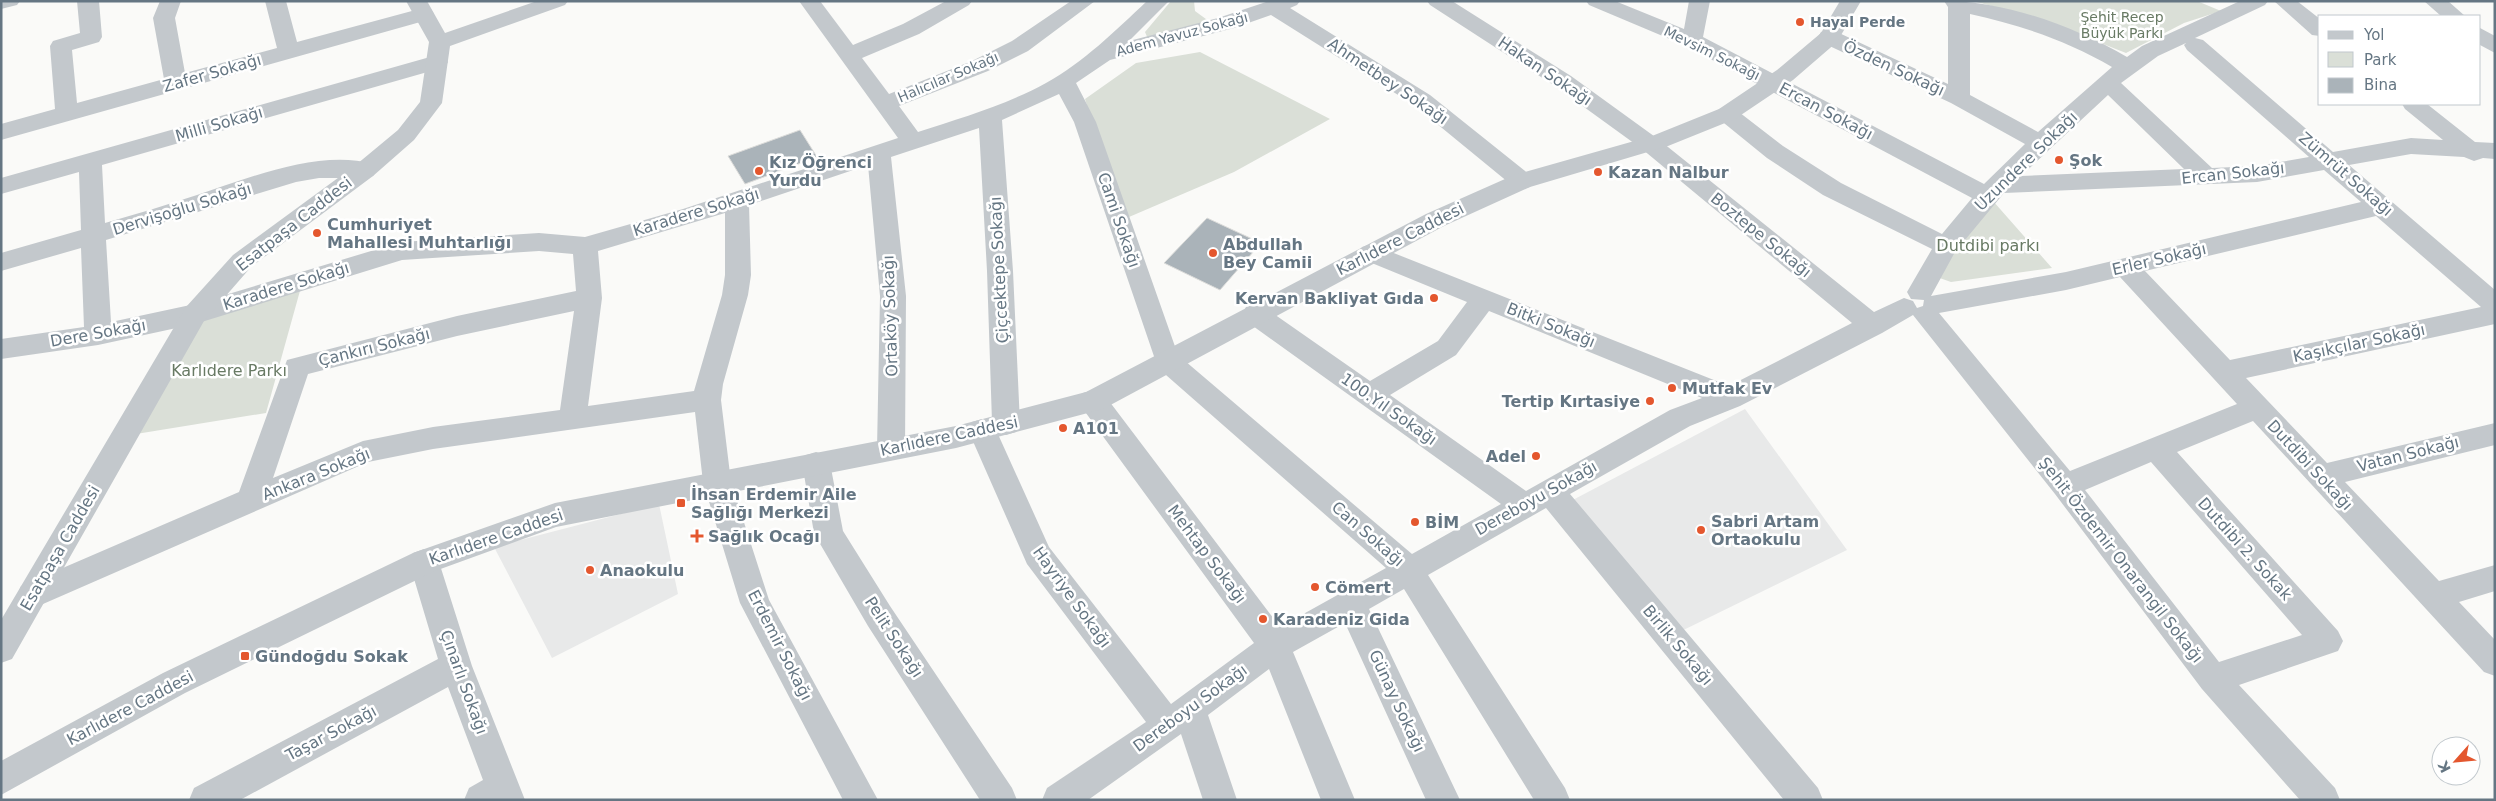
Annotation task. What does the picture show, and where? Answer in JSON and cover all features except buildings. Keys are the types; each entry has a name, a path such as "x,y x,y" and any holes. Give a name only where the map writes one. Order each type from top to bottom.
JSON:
{"street":[{"path":"1,3 10,1"},
{"path":"67,114 61,46 91,36 88,1"},
{"path":"171,1 164,18 176,83"},
{"path":"275,1 289,51"},
{"path":"420,7 438,52 558,1"},
{"path":"809,1 913,142"},
{"path":"849,55 911,29 962,1"},
{"name":"Halıcılar Sokağı","path":"886,103 980,66 1020,46 1085,1"},
{"name":"Karadere Sokağı","path":"194,314 401,251 539,242 585,246 737,200 990,116 1054,88 1102,55 1159,1"},
{"name":"Hakan Sokağı","path":"1437,1 1563,81 1650,144"},
{"path":"1692,40 1700,1"},
{"name":"Karlıdere Caddesi","path":"1,779 174,683 424,562 554,515 891,449 994,427 1093,401 1435,220 1522,180 1650,144 1727,114 1785,75 1829,37 1851,1"},
{"name":"Uzundere Sokağı","path":"1921,305 1946,246 1993,190 2040,143 2108,83 2150,52 2228,5 2258,1"},
{"path":"2284,1 2318,28"},
{"path":"2434,1 2453,15"},
{"name":"Mevsim Sokağı","path":"1600,2 1692,40 1771,83"},
{"path":"1956,3 2028,20 2098,48 2128,67"},
{"name":"Özden Sokağı","path":"1956,3 1959,98"},
{"name":"Adem Yavuz Sokağı","path":"1102,55 1226,23 1281,4"},
{"name":"Ahmetbey Sokağı","path":"1281,4 1353,55 1422,100 1522,180"},
{"name":"Uzundere Sokağı","path":"2128,67 2195,45 2228,5"},
{"name":"Zafer Sokağı","path":"1,132 289,51 420,7"},
{"path":"2481,36 2495,46"},
{"name":"Özden Sokağı","path":"1829,37 1959,98 2040,143"},
{"name":"Zümrüt Sokağı","path":"2195,45 2495,305"},
{"name":"Milli Sokağı","path":"1,186 90,161 438,52"},
{"name":"Esatpaşa Caddesi","path":"1,649 194,314 242,261 365,170 406,135 431,103 438,52"},
{"name":"Cami Sokağı","path":"1064,81 1085,122 1167,361"},
{"name":"Ercan Sokağı","path":"1771,83 1993,190 2257,174 2411,146 2495,151"},
{"path":"2108,83 2207,177"},
{"path":"2414,105 2495,168"},
{"path":"1727,114 1775,152 1832,188 1946,246"},
{"name":"Çiçcektepe Sokağı","path":"990,116 1000,271 994,427"},
{"name":"Boztepe Sokağı","path":"1650,144 1873,326"},
{"name":"Ortaköy Sokağı","path":"879,153 893,296 891,449"},
{"path":"90,161 98,335"},
{"name":"Dervişoğlu Sokağı","path":"1,262 94,236 294,174 332,168 365,170"},
{"name":"Erdemir Sokağı","path":"737,200 737,281 709,384 707,400 717,482 754,603 861,800"},
{"name":"Erler Sokağı","path":"1921,305 2066,281 2382,206"},
{"path":"572,419 589,298 585,246"},
{"name":"Bitki Sokağı","path":"1371,253 1730,398"},
{"name":"Dutdibi Sokağı","path":"2126,267 2495,662"},
{"name":"Çankırı Sokağı","path":"251,501 297,367 457,326 589,298"},
{"path":"1369,395 1447,348 1485,298"},
{"name":"Dereboyu Sokağı","path":"1059,800 1274,646 1408,569 1680,418 1730,398 1873,326 1921,305"},
{"name":"Şehit Özdemir Onarangil Sokağı","path":"1921,305 2065,486 2213,679 2323,800"},
{"name":"Dere Sokağı","path":"1,349 98,335 194,314"},
{"name":"100.Yıl Sokağı","path":"1255,314 1369,395 1537,498"},
{"name":"Kaşıkçılar Sokağı","path":"2224,372 2495,314"},
{"name":"Can Sokağı","path":"1167,361 1408,569 1553,800"},
{"name":"Ankara Sokağı","path":"32,595 363,452 433,438 707,400"},
{"name":"Mehtap Sokağı","path":"1093,401 1274,646 1338,800"},
{"path":"2065,486 2258,408"},
{"name":"Hayriye Sokağı","path":"994,427 1038,555 1178,716 1220,800"},
{"name":"Vatan Sokağı","path":"2321,476 2495,434"},
{"name":"Dutdibi 2. Sokak","path":"2156,448 2327,641 2213,679"},
{"name":"Pelit Sokağı","path":"816,463 829,533 879,616 1000,800"},
{"name":"Birlik Sokağı","path":"1537,498 1806,800"},
{"name":"Çınarlı Sokağı","path":"424,562 497,796"},
{"path":"2432,596 2495,578"},
{"name":"Günay Sokağı","path":"1351,603 1443,800"},
{"name":"Taşar Sokağı","path":"206,800 456,666"}],"shaded area":[{"name":"Sabri Artam Ortaokulu","path":"1745,409 1847,550 1661,641 1552,511"},
{"name":"Anaokulu","path":"659,504 678,594 552,658 494,547"}],"green space":[{"path":"1171,1 1194,1 1195,11 1210,22 1148,39 1145,32"},
{"name":"Şehit Recep Büyük Parkı","path":"1973,1 2197,1 2221,11 2184,23 2126,53 2037,18"},
{"path":"1200,52 1330,119 1234,172 1122,220 1085,99 1136,63"},
{"name":"Dutdibi parkı","path":"1993,201 2052,268 1951,282 1931,275"},
{"name":"Karlıdere Parkı","path":"303,280 266,413 136,434 215,299"}],"place":[{"name":"Hayal Perde","path":"1800,22"},
{"name":"Şok","path":"2059,160"},
{"name":"Kız Öğrenci Yurdu","path":"759,171"},
{"name":"Kazan Nalbur","path":"1598,172"},
{"name":"Cumhuriyet Mahallesi Muhtarlığı","path":"317,233"},
{"name":"Abdullah Bey Camii","path":"1213,253"},
{"name":"Kervan Bakliyat Gıda","path":"1434,298"},
{"name":"Mutfak Ev","path":"1672,388"},
{"name":"Tertip Kırtasiye","path":"1650,401"},
{"name":"A101","path":"1063,428"},
{"name":"Adel","path":"1536,456"},
{"name":"İhsan Erdemir Aile Sağlığı Merkezi","path":"681,503"},
{"name":"BİM","path":"1415,522"},
{"name":"Sabri Artam Ortaokulu","path":"1701,530"},
{"name":"Sağlık Ocağı","path":"697,536"},
{"name":"Anaokulu","path":"590,570"},
{"name":"Cömert","path":"1315,587"},
{"name":"Karadeniz Gida","path":"1263,619"},
{"name":"Gündoğdu Sokak","path":"245,656"}]}
